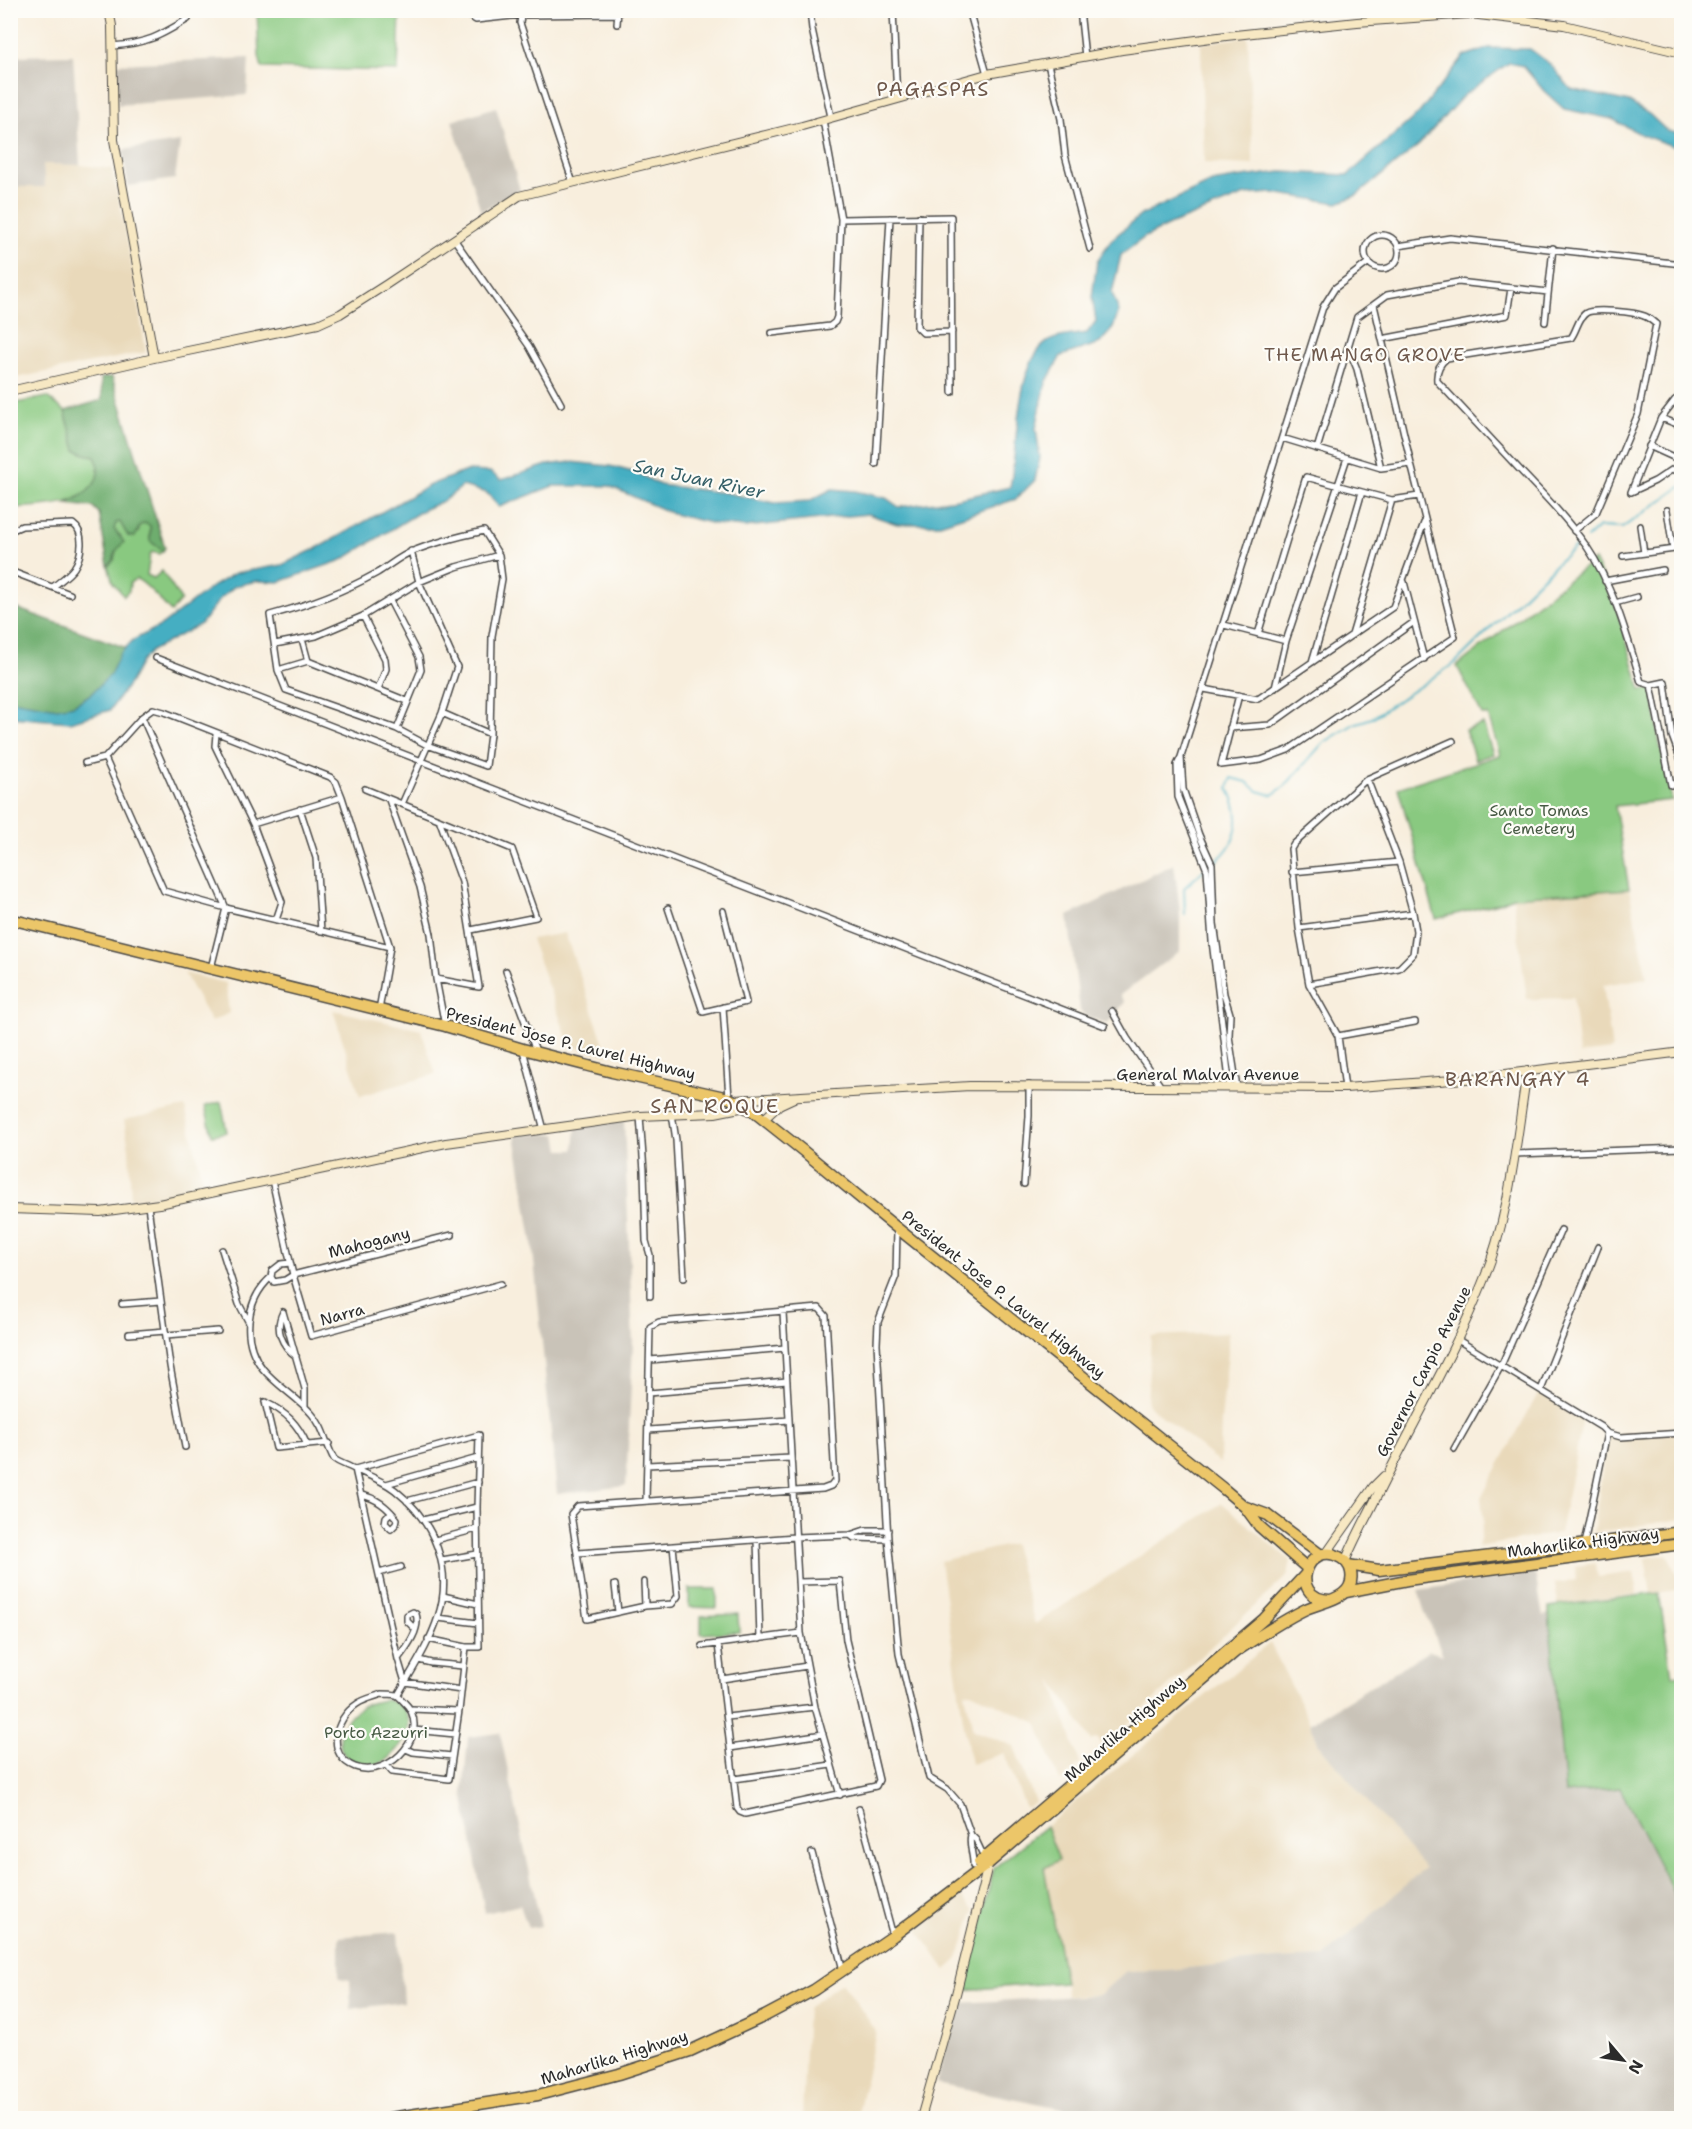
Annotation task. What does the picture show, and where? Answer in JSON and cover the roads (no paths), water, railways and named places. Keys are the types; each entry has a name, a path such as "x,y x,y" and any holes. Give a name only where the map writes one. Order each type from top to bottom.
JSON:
{"highway":[{"name":"President Jose P. Laurel Highway","path":"10,919 445,1026 536,1053 612,1072 731,1099 764,1120 1245,1507 1259,1526 1306,1572"},
{"name":"President Jose P. Laurel Highway","path":"1245,1507 1268,1515 1323,1554"},
{"name":"Maharlika Highway","path":"1347,1564 1378,1570 1682,1532"},
{"name":"Maharlika Highway","path":"1346,1592 1407,1580 1682,1544"},
{"path":"1323,1554 1337,1556 1347,1564 1351,1579 1346,1592 1330,1600 1323,1600 1313,1595 1306,1584 1306,1572 1312,1560 1323,1554"},
{"name":"Maharlika Highway","path":"390,2118 538,2095 671,2058 765,2016 844,1971 947,1893 1264,1619 1306,1572"},
{"name":"Maharlika Highway","path":"947,1893 973,1866 988,1857 1235,1652 1295,1615 1330,1600"}],"main road":[{"path":"109,10 112,26 114,140 154,358"},
{"path":"10,391 318,324 340,314 519,196 823,120 987,74 1226,36 1420,14 1470,14 1564,25 1682,53"},
{"name":"General Malvar Avenue","path":"731,1099 970,1086 1345,1088 1466,1079 1682,1052"},
{"name":"Governor Carpio Avenue","path":"1347,1564 1388,1472 1458,1340 1483,1282 1508,1199 1527,1071"},
{"path":"764,1120 779,1106 798,1096"},
{"path":"10,1209 100,1212 148,1206 215,1194 446,1143 640,1116 715,1113 745,1107"},
{"name":"Governor Carpio Avenue","path":"1323,1554 1373,1487 1388,1472"},
{"path":"921,2118 956,1994 988,1857"}],"street":[{"path":"471,10 471,17 476,20 521,13 618,12 617,24"},
{"path":"810,10 831,117"},
{"path":"893,10 897,99"},
{"path":"969,10 987,74"},
{"path":"1080,10 1084,57"},
{"path":"521,13 520,23 573,183"},
{"path":"112,46 140,44 188,19"},
{"path":"1048,64 1065,155 1090,249"},
{"path":"772,333 830,326 835,322 841,219 823,120"},
{"path":"919,217 918,327 923,333 952,332"},
{"path":"841,219 951,217 952,392"},
{"path":"876,464 890,218"},
{"path":"1384,236 1395,241 1398,246 1399,253 1393,266 1379,269 1369,262 1366,250 1372,239 1384,236"},
{"path":"1398,246 1450,238 1682,264"},
{"path":"454,239 529,346 561,404"},
{"path":"1545,322 1553,248"},
{"path":"1233,1088 1212,941 1207,870 1178,797 1177,765 1204,689 1323,307 1335,288 1369,262"},
{"path":"1317,449 1357,317 1387,295 1458,282 1548,292"},
{"path":"1382,339 1507,315 1511,288"},
{"path":"1239,695 1221,765 1260,760 1288,750 1455,637 1425,522 1374,305"},
{"path":"1574,531 1596,513 1639,411 1656,324 1643,315 1587,311 1581,317 1577,331 1571,338 1447,358 1441,363 1436,374 1437,381 1551,503 1587,548 1622,619 1641,682 1651,684 1665,682 1672,736 1682,763"},
{"path":"1348,347 1357,369 1381,468"},
{"path":"1649,446 1682,462 1655,481 1631,492 1649,446 1661,418 1675,400 1682,396"},
{"path":"1661,418 1682,426"},
{"path":"1282,438 1381,468 1411,464"},
{"path":"1275,688 1286,641 1347,458"},
{"path":"1257,633 1306,477 1392,500 1419,496"},
{"path":"1312,662 1362,492"},
{"path":"1352,635 1392,500"},
{"path":"1666,510 1672,549"},
{"path":"1204,689 1258,699 1393,607 1425,522"},
{"path":"10,531 22,526 73,524 77,527 82,535 78,561 74,569 53,587"},
{"path":"1640,526 1644,553"},
{"path":"484,531 499,555 502,579 492,636 490,734 486,766 427,744 397,729 286,690 278,670 270,615 302,607 336,594 411,552 484,531"},
{"path":"1623,556 1682,548"},
{"path":"402,804 442,713 457,667 419,582 411,552"},
{"path":"275,644 316,636 363,616 419,582 456,567 499,555"},
{"path":"1605,581 1663,570"},
{"path":"10,571 70,594"},
{"path":"1404,580 1424,659"},
{"path":"1615,603 1637,597"},
{"path":"1396,598 1409,601"},
{"path":"390,601 419,657 421,670 397,729"},
{"path":"363,616 385,659 386,669 378,689"},
{"path":"1230,728 1270,725 1414,622"},
{"path":"1224,625 1286,641"},
{"path":"302,639 308,661"},
{"path":"156,658 1105,1026"},
{"path":"278,670 308,661 407,701"},
{"path":"1651,684 1671,785 1682,783"},
{"path":"85,763 105,758 142,717 153,709 330,777 336,782 390,947 379,1011"},
{"path":"442,713 490,734"},
{"path":"142,717 226,908 211,968"},
{"path":"216,734 215,746 253,824 282,902 276,920"},
{"path":"1345,1088 1338,1036 1310,984 1299,928 1290,849 1367,779 1453,741"},
{"path":"1181,757 1183,789 1212,864 1214,923 1224,994 1230,1014 1229,1036 1233,1088"},
{"path":"105,758 164,891 390,947"},
{"path":"1310,984 1399,968 1413,954 1416,931 1413,913 1399,862 1367,779"},
{"path":"366,789 512,849 536,917 471,930"},
{"path":"253,824 342,797"},
{"path":"389,800 420,887 431,934 436,979 445,1026"},
{"path":"300,809 316,858 321,931"},
{"path":"436,979 479,987 462,882 439,819"},
{"path":"1292,872 1399,862"},
{"path":"668,908 703,1012 746,1002 723,911"},
{"path":"1299,928 1413,913"},
{"path":"506,971 536,1053"},
{"path":"723,1007 731,1099"},
{"path":"1112,1011 1127,1038 1162,1088"},
{"path":"1338,1036 1415,1022"},
{"path":"522,1049 544,1130"},
{"path":"1024,1184 1029,1085"},
{"path":"672,1114 676,1140 684,1278"},
{"path":"640,1116 646,1241 650,1254 650,1296"},
{"path":"1515,1154 1682,1148"},
{"name":"Narra","path":"272,1180 293,1275 312,1336 501,1284"},
{"path":"148,1206 185,1447"},
{"path":"897,1228 896,1276 878,1322 877,1344 888,1539 899,1654 929,1778 947,1789 960,1804 971,1835 988,1857"},
{"path":"1454,1449 1501,1366 1561,1230"},
{"name":"Mahogany","path":"273,1279 285,1280 293,1275 452,1235"},
{"path":"1541,1390 1598,1247"},
{"path":"222,1250 239,1304 248,1321 254,1356 274,1380 305,1407 324,1431 334,1459 386,1484 407,1501 435,1539 442,1560 443,1596 438,1618 419,1660 398,1695"},
{"path":"248,1321 258,1294 273,1279 272,1271 281,1264 290,1263"},
{"path":"122,1304 161,1301"},
{"path":"646,1502 650,1327 653,1323 819,1308 823,1311 826,1316 835,1481 831,1486 823,1489 793,1490 646,1502 578,1506 572,1514 587,1619 645,1606 672,1604 678,1596 673,1546"},
{"path":"296,1356 285,1348 280,1336 279,1320 283,1312 296,1356 305,1389 305,1407"},
{"path":"783,1312 801,1633 815,1707 840,1795"},
{"path":"129,1334 218,1331"},
{"path":"1458,1340 1601,1427 1607,1433 1621,1437 1682,1433"},
{"path":"650,1360 785,1348"},
{"path":"649,1393 787,1381"},
{"path":"307,1445 301,1431 290,1417 265,1402 276,1448 329,1443"},
{"path":"649,1430 789,1420"},
{"path":"1584,1545 1607,1433"},
{"path":"355,1469 479,1435 477,1482 479,1647 466,1647 428,1639"},
{"path":"386,1484 478,1458"},
{"path":"647,1465 791,1458"},
{"path":"355,1469 405,1682"},
{"path":"407,1501 477,1482"},
{"path":"361,1495 370,1497 391,1512"},
{"path":"423,1520 477,1507"},
{"path":"435,1539 477,1529"},
{"path":"578,1553 850,1535 865,1530 888,1530"},
{"path":"850,1535 855,1538 888,1539"},
{"path":"757,1540 760,1639"},
{"path":"442,1560 477,1554"},
{"path":"380,1573 401,1567"},
{"path":"718,1644 737,1808 740,1812 745,1814 876,1786 879,1780 846,1640 840,1581 798,1582"},
{"path":"644,1582 645,1606"},
{"path":"615,1585 618,1612"},
{"path":"443,1596 478,1604"},
{"path":"438,1618 478,1623"},
{"path":"398,1659 411,1641 415,1629"},
{"path":"702,1646 801,1633"},
{"path":"386,1765 392,1772 449,1779 466,1647"},
{"path":"419,1660 463,1666"},
{"path":"722,1678 807,1666"},
{"path":"405,1682 461,1690"},
{"path":"382,1694 398,1695 412,1709 414,1730 411,1741 406,1749 386,1765 361,1769 346,1764 339,1755 336,1740 339,1726 348,1712 358,1703 382,1694"},
{"path":"727,1717 815,1707"},
{"path":"412,1709 459,1712"},
{"path":"414,1730 455,1734"},
{"path":"730,1748 823,1734"},
{"path":"406,1749 413,1752 452,1756"},
{"path":"734,1779 831,1765"},
{"path":"859,1809 893,1936"},
{"path":"971,1835 969,1840 974,1856 973,1866"},
{"path":"812,1853 844,1971"}],"water":[{"path":"1489,48 1530,49 1550,64 1571,89 1629,102 1649,114 1667,131 1681,134 1681,149 1642,135 1612,119 1564,109 1544,91 1523,66 1509,63 1463,96 1419,145 1357,195 1338,203 1273,193 1245,195 1169,225 1145,237 1121,255 1112,293 1119,311 1113,328 1100,343 1061,356 1046,383 1036,428 1040,458 1035,480 1016,499 940,524 897,524 868,514 744,527 715,524 673,514 609,486 553,486 499,507 487,493 463,486 443,501 423,510 342,560 279,582 257,581 235,586 220,599 201,624 151,651 141,662 110,710 70,722 11,717 11,700 57,708 74,705 91,694 110,675 120,654 133,640 162,625 213,586 235,573 282,565 323,545 430,485 466,471 490,472 501,480 547,465 571,462 610,466 637,473 660,485 727,493 775,503 809,501 832,489 855,491 886,498 899,507 957,499 1010,487 1020,406 1030,365 1039,350 1051,340 1087,333 1096,321 1092,297 1097,261 1111,240 1141,215 1212,182 1281,172 1348,175 1419,113 1464,56"}],"waterway":[{"path":"1587,538 1599,527 1622,528 1682,486"},
{"path":"1212,864 1228,848 1236,829 1236,809 1228,788 1232,778 1247,782 1258,791 1272,795 1285,786 1323,743 1354,724 1372,718 1455,663 1579,544"},
{"path":"1185,914 1184,888 1205,869"}],"district":[{"name":"PAGASPAS","path":"933,89"},
{"name":"THE MANGO GROVE","path":"1365,355"},
{"name":"BARANGAY 4","path":"1518,1079"},
{"name":"SAN ROQUE","path":"715,1106"}],"water label":[{"name":"San Juan River","path":"699,479"}],"park label":[{"name":"Santo Tomas Cemetery","path":"1539,819"},
{"name":"Porto Azzurri","path":"376,1732"}]}
